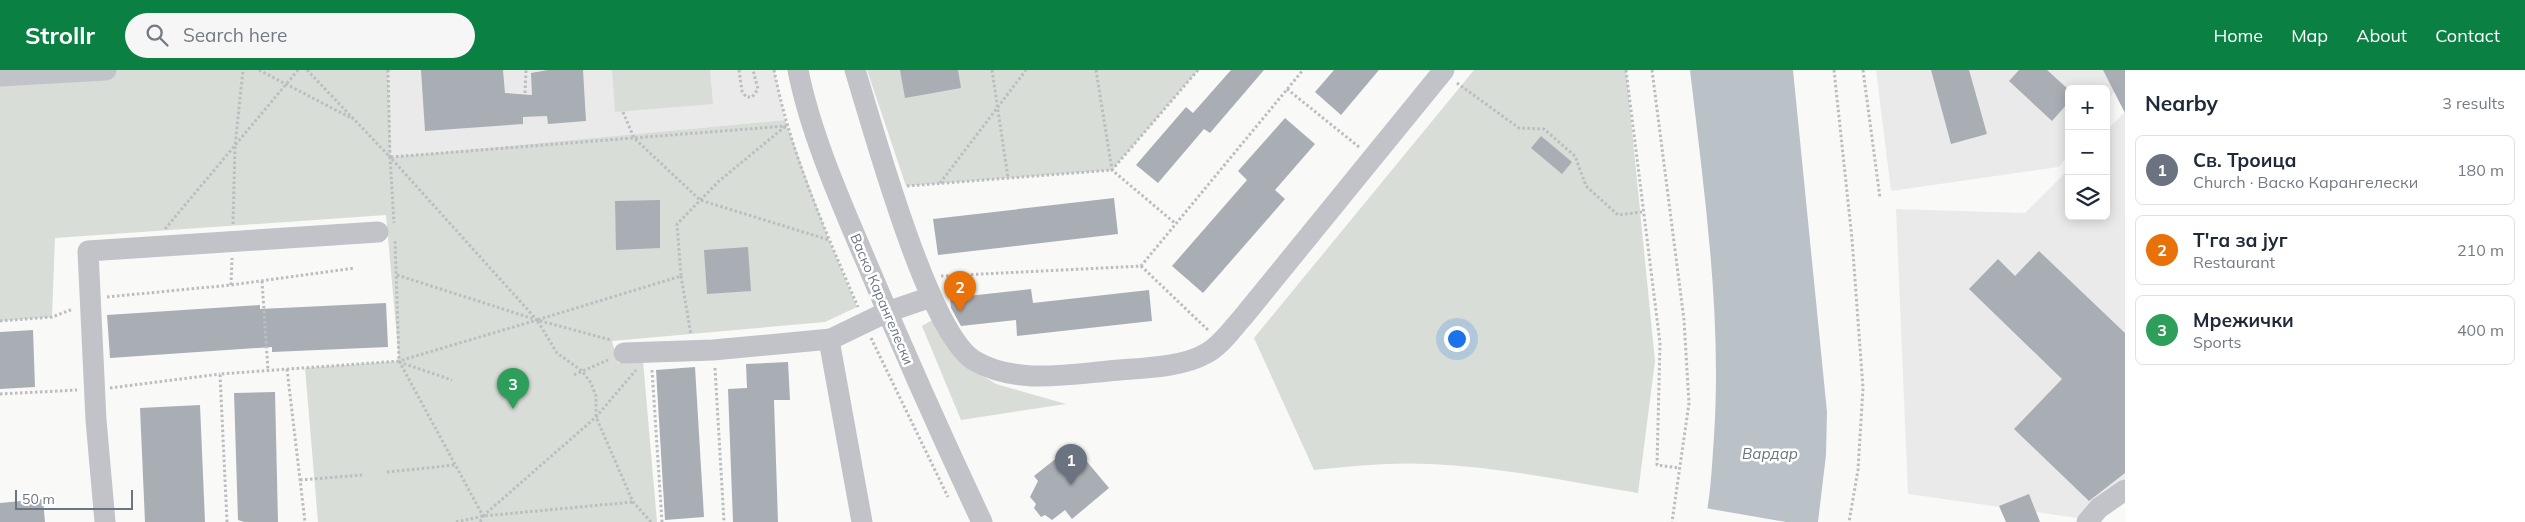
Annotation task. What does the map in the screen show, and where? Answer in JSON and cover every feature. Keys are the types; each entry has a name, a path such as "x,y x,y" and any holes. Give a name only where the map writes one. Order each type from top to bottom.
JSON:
{"street":[{"path":"0,76 106,70"},
{"name":"Васко Карангелески","path":"798,70 802,91 842,204 887,312 982,522"},
{"path":"855,70 891,187 931,297 957,344 974,361 1001,372 1046,377 1160,365 1208,354 1220,342 1443,71"},
{"path":"105,522 94,390 88,252 389,231"},
{"path":"624,353 703,350 829,340 887,312 931,297"},
{"path":"829,340 862,522"},
{"path":"2087,522 2099,508 2125,490"}],"path":[{"path":"231,286 235,146 243,70"},
{"path":"259,70 356,120"},
{"path":"138,248 160,236 298,70"},
{"path":"307,70 356,120 537,320 557,352 582,371 591,382 596,396 596,417 633,502 651,522"},
{"path":"388,70 389,231 397,275 399,361 483,516"},
{"path":"525,94 526,70"},
{"path":"739,70 742,91 746,97 752,97 758,89 753,70"},
{"path":"774,70 787,126 829,240 864,323 952,505"},
{"path":"992,70 1008,178"},
{"path":"939,183 1026,70"},
{"path":"1096,70 1112,170 1176,224"},
{"path":"891,187 1112,170 1198,70"},
{"path":"1141,266 1303,70"},
{"path":"1626,70 1642,212 1660,343 1657,466 1680,468"},
{"path":"1652,70 1684,320 1688,403 1672,522"},
{"path":"1834,70 1852,239 1863,388 1858,470 1850,522"},
{"path":"1863,70 1880,198"},
{"path":"1443,71 1519,128 1544,129 1575,156 1586,186 1618,215 1642,212"},
{"path":"1287,89 1372,158"},
{"path":"622,112 634,138 700,200 829,240"},
{"path":"390,157 787,126"},
{"path":"724,522 703,350 681,276 677,224 719,181 787,126"},
{"path":"924,277 1141,266 1220,342"},
{"path":"112,295 231,286 355,268"},
{"path":"397,275 537,320 611,340 624,353 574,375"},
{"path":"0,394 94,390 220,374 399,361 681,276"},
{"path":"262,281 268,370"},
{"path":"0,321 52,317"},
{"path":"480,522 483,516 596,417 651,352"},
{"path":"651,352 662,522"},
{"path":"399,361 452,380"},
{"path":"287,369 305,522"},
{"path":"220,374 227,522"},
{"path":"387,472 455,465"},
{"path":"300,480 362,475"},
{"path":"456,522 483,516 633,502"}],"shaded area":[{"path":"76,70 388,70 391,157 785,120 829,240 857,307 825,322 612,341 618,363 643,361 657,522 318,522 305,368 399,361 386,215 55,238 52,317 0,321 0,77"},
{"path":"388,70 774,70 785,120 390,157"},
{"path":"612,70 710,70 713,104 615,112"},
{"path":"867,70 1198,70 1112,170 906,186"},
{"path":"1474,70 1626,70 1655,361 1638,493 1483,468 1457,466 1387,464 1314,470 1254,338"},
{"path":"1876,70 2125,70 2125,77 2110,98 2110,85 2065,85 2065,159 2059,167 1891,191"},
{"path":"2125,112 2125,485 2085,519 1908,494 1896,209 2025,213 2065,173 2065,220 2110,220 2110,127"},
{"path":"934,319 964,364 996,384 1066,404 961,420 922,326"}],"water":[{"name":"Вардар","path":"1690,70 1793,70 1827,412 1826,455 1818,522 1705,522 1710,490 1714,436 1716,344 1706,207"}],"pier":[{"path":"1705,508 1786,522 1702,522"}],"building":[{"path":"421,70 503,70 505,93 532,95 531,73 548,70 583,70 586,121 548,124 547,116 523,117 523,124 425,131"},
{"path":"900,70 958,70 961,88 905,98"},
{"path":"1231,70 1264,70 1210,133 1204,129 1158,183 1136,165 1186,107 1193,113"},
{"path":"1334,70 1379,70 1341,115 1315,92"},
{"path":"1931,70 1969,70 1987,134 1951,144"},
{"path":"2019,70 2047,70 2065,86 2065,106 2052,121 2009,81"},
{"path":"2103,70 2125,70 2125,113"},
{"path":"1285,118 1315,144 1275,190 1285,199 1203,293 1172,266 1247,180 1238,171"},
{"path":"1541,136 1572,162 1562,174 1531,148"},
{"path":"1114,198 1118,234 938,255 933,219"},
{"path":"660,200 660,248 616,250 615,201"},
{"path":"748,247 751,291 707,294 704,250"},
{"path":"2039,251 2125,333 2125,473 2089,501 2014,429 2062,379 1969,289 1998,259 2015,276"},
{"path":"1031,289 1033,303 1149,290 1152,321 1017,336 1016,320 961,326 951,308 950,298"},
{"path":"386,303 388,347 272,352 272,347 110,358 107,315 260,305 260,309"},
{"path":"33,330 35,387 0,389 0,332"},
{"path":"788,362 790,400 774,400 778,522 733,522 728,389 747,388 746,364"},
{"path":"695,367 704,517 665,520 656,370"},
{"path":"275,392 278,522 244,522 238,520 234,393"},
{"path":"200,405 205,522 145,522 140,408"},
{"path":"1073,445 1109,488 1072,519 1065,510 1052,520 1045,515 1041,517 1034,508 1036,504 1030,497 1038,481 1034,476"},
{"path":"2029,494 2040,522 2006,522 1999,506"},
{"path":"43,499 45,522 0,522 0,503"}],"place":[{"name":"Т'га за југ","path":"960,312"},
{"name":"Мрежички","path":"513,409"},
{"name":"Св. Троица","path":"1071,485"}]}
